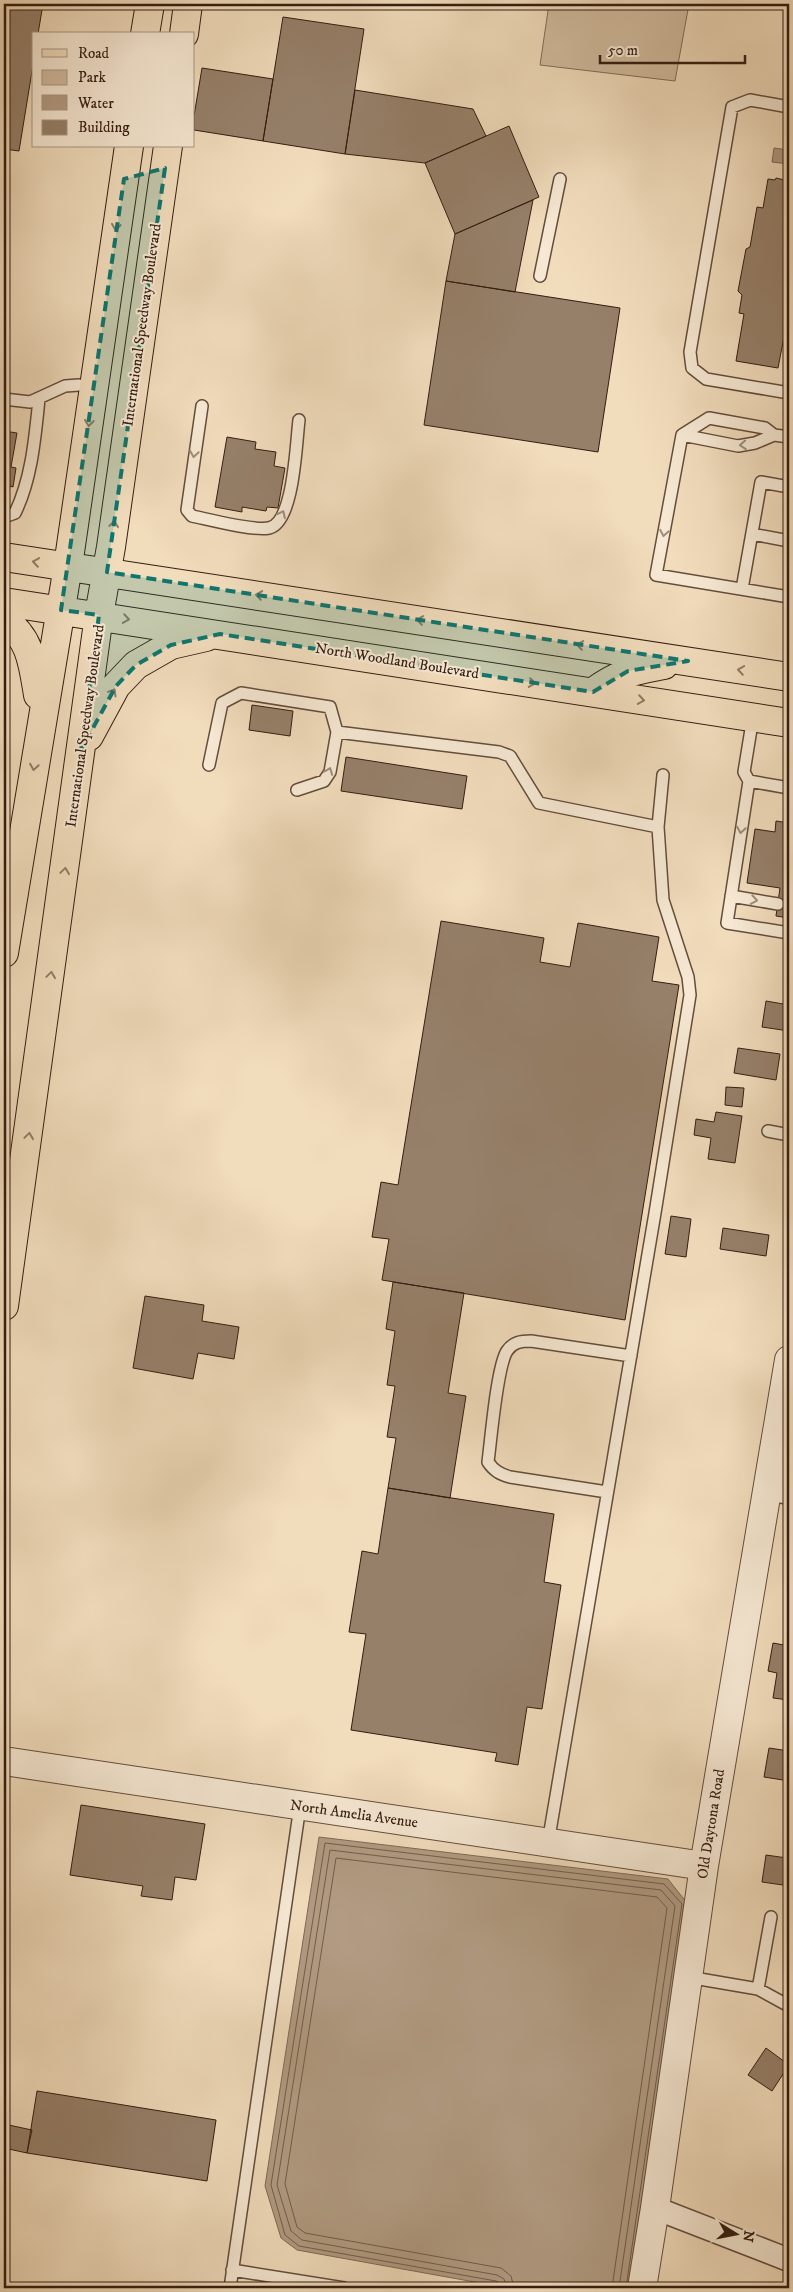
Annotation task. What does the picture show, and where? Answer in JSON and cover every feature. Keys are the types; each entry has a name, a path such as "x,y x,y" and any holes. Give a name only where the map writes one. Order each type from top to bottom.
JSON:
{"main road":[{"path":"146,32 150,4"},
{"path":"184,32 188,4"},
{"path":"4,952 41,719 68,566 87,387 129,148"},
{"path":"124,179 166,157"},
{"name":"International Speedway Boulevard","path":"4,1306 166,157"},
{"path":"87,387 133,396"},
{"path":"4,557 789,677"},
{"name":"North Woodland Boulevard","path":"4,602 100,615 789,723"},
{"path":"4,620 24,639 32,654 41,719"},
{"path":"81,750 116,686 136,665 171,645 220,634"},
{"path":"593,692 610,680 628,672 688,661"},
{"path":"4,1243 10,1270"}],"street":[{"name":"Old Daytona Road","path":"642,2288 704,1866 779,1491 789,1360"},
{"name":"North Amelia Avenue","path":"4,1761 704,1866"},
{"path":"655,2208 789,2260"}],"lane":[{"path":"789,107 750,100 732,107 690,352 692,368 706,379 789,394"},
{"path":"540,276 560,180"},
{"path":"4,399 30,402 60,388 87,387"},
{"path":"4,517 16,513 26,489 35,440 39,399"},
{"path":"202,406 187,510 192,516 261,528 276,525 283,517 290,493 299,420"},
{"path":"789,437 774,435 765,428 709,418 682,435 656,575 789,597"},
{"path":"682,435 738,446 755,443 774,435"},
{"path":"742,589 761,482 789,487"},
{"path":"752,534 789,541"},
{"path":"210,766 222,703 241,693 330,707 337,732 330,772 324,781 297,790"},
{"path":"753,717 744,772 749,782 727,923 789,933"},
{"path":"337,732 499,752 510,756 539,803 658,827"},
{"path":"548,1843 690,995 688,977 662,900 658,827 663,775"},
{"path":"749,782 789,788"},
{"path":"731,896 778,904"},
{"path":"768,1131 789,1135"},
{"path":"607,1492 510,1477 498,1473 492,1468 488,1462 501,1370 507,1351 517,1342 531,1341 631,1356"},
{"path":"230,2288 300,1806"},
{"path":"758,1990 771,1917"},
{"path":"688,1977 758,1990 789,2006"},
{"path":"232,2270 344,2288"}],"highlighted area":[{"path":"165,168 107,572 688,661 628,671 593,692 220,634 171,645 136,665 116,686 81,750 99,615 61,610 124,179"}],"green space":[{"path":"549,4 689,4 675,81 540,65"}],"water":[{"path":"774,148 789,150 789,164 772,162"},
{"path":"319,1837 668,1879 687,1903 630,2288 508,2288 297,2250 281,2238 265,2186"}],"building":[{"path":"4,4 43,4 38,32 32,32 32,71 19,151 4,149"},
{"path":"283,17 364,29 345,154 263,141"},
{"path":"202,68 273,79 263,141 195,130 195,110"},
{"path":"355,90 473,109 486,136 425,163 345,154"},
{"path":"509,126 539,197 455,234 425,163"},
{"path":"776,178 789,181 789,322 787,321 778,368 736,361 744,314 739,313 742,295 738,291 746,249 750,247 757,207 763,208 768,179 775,180"},
{"path":"533,200 515,292 446,281 455,234"},
{"path":"446,281 620,308 598,452 424,425"},
{"path":"4,431 17,433 11,467 16,468 13,487 10,486 7,503 4,502"},
{"path":"227,437 256,442 255,449 276,452 274,466 285,468 278,508 267,507 266,511 242,507 242,512 215,507"},
{"path":"252,705 293,711 290,736 249,730"},
{"path":"346,757 467,776 462,809 341,791"},
{"path":"776,821 789,823 789,918 776,916 780,888 747,883 755,829 775,832"},
{"path":"441,921 544,938 540,962 570,967 578,923 659,937 652,981 679,985 625,1320 382,1280 389,1239 372,1237 381,1182 398,1185"},
{"path":"766,1001 789,1005 789,1031 762,1027"},
{"path":"738,1048 780,1054 776,1080 734,1073"},
{"path":"726,1087 744,1088 742,1107 725,1105"},
{"path":"716,1112 742,1116 735,1163 708,1159 711,1138 694,1135 696,1119 714,1122"},
{"path":"671,1216 691,1219 686,1257 665,1254"},
{"path":"723,1228 769,1235 766,1256 720,1249"},
{"path":"393,1282 464,1293 448,1393 466,1396 450,1498 388,1488 396,1438 387,1437 395,1386 387,1385 395,1331 386,1329"},
{"path":"145,1296 204,1305 202,1321 239,1327 234,1359 198,1353 193,1379 133,1368"},
{"path":"388,1488 554,1514 544,1582 561,1585 542,1709 527,1707 518,1765 495,1761 497,1753 351,1730 366,1634 349,1632 362,1551 378,1554"},
{"path":"773,1643 789,1646 789,1700 773,1698 777,1673 768,1671"},
{"path":"769,1748 789,1751 789,1781 764,1777"},
{"path":"81,1805 205,1824 196,1880 175,1877 172,1900 141,1896 143,1886 70,1875"},
{"path":"766,1855 787,1858 783,1885 762,1882"},
{"path":"766,2048 789,2065 772,2091 748,2075"},
{"path":"789,2084 789,2096 784,2089"},
{"path":"37,2091 216,2120 207,2181 27,2153"},
{"path":"4,2124 32,2130 27,2153 4,2148"}]}
